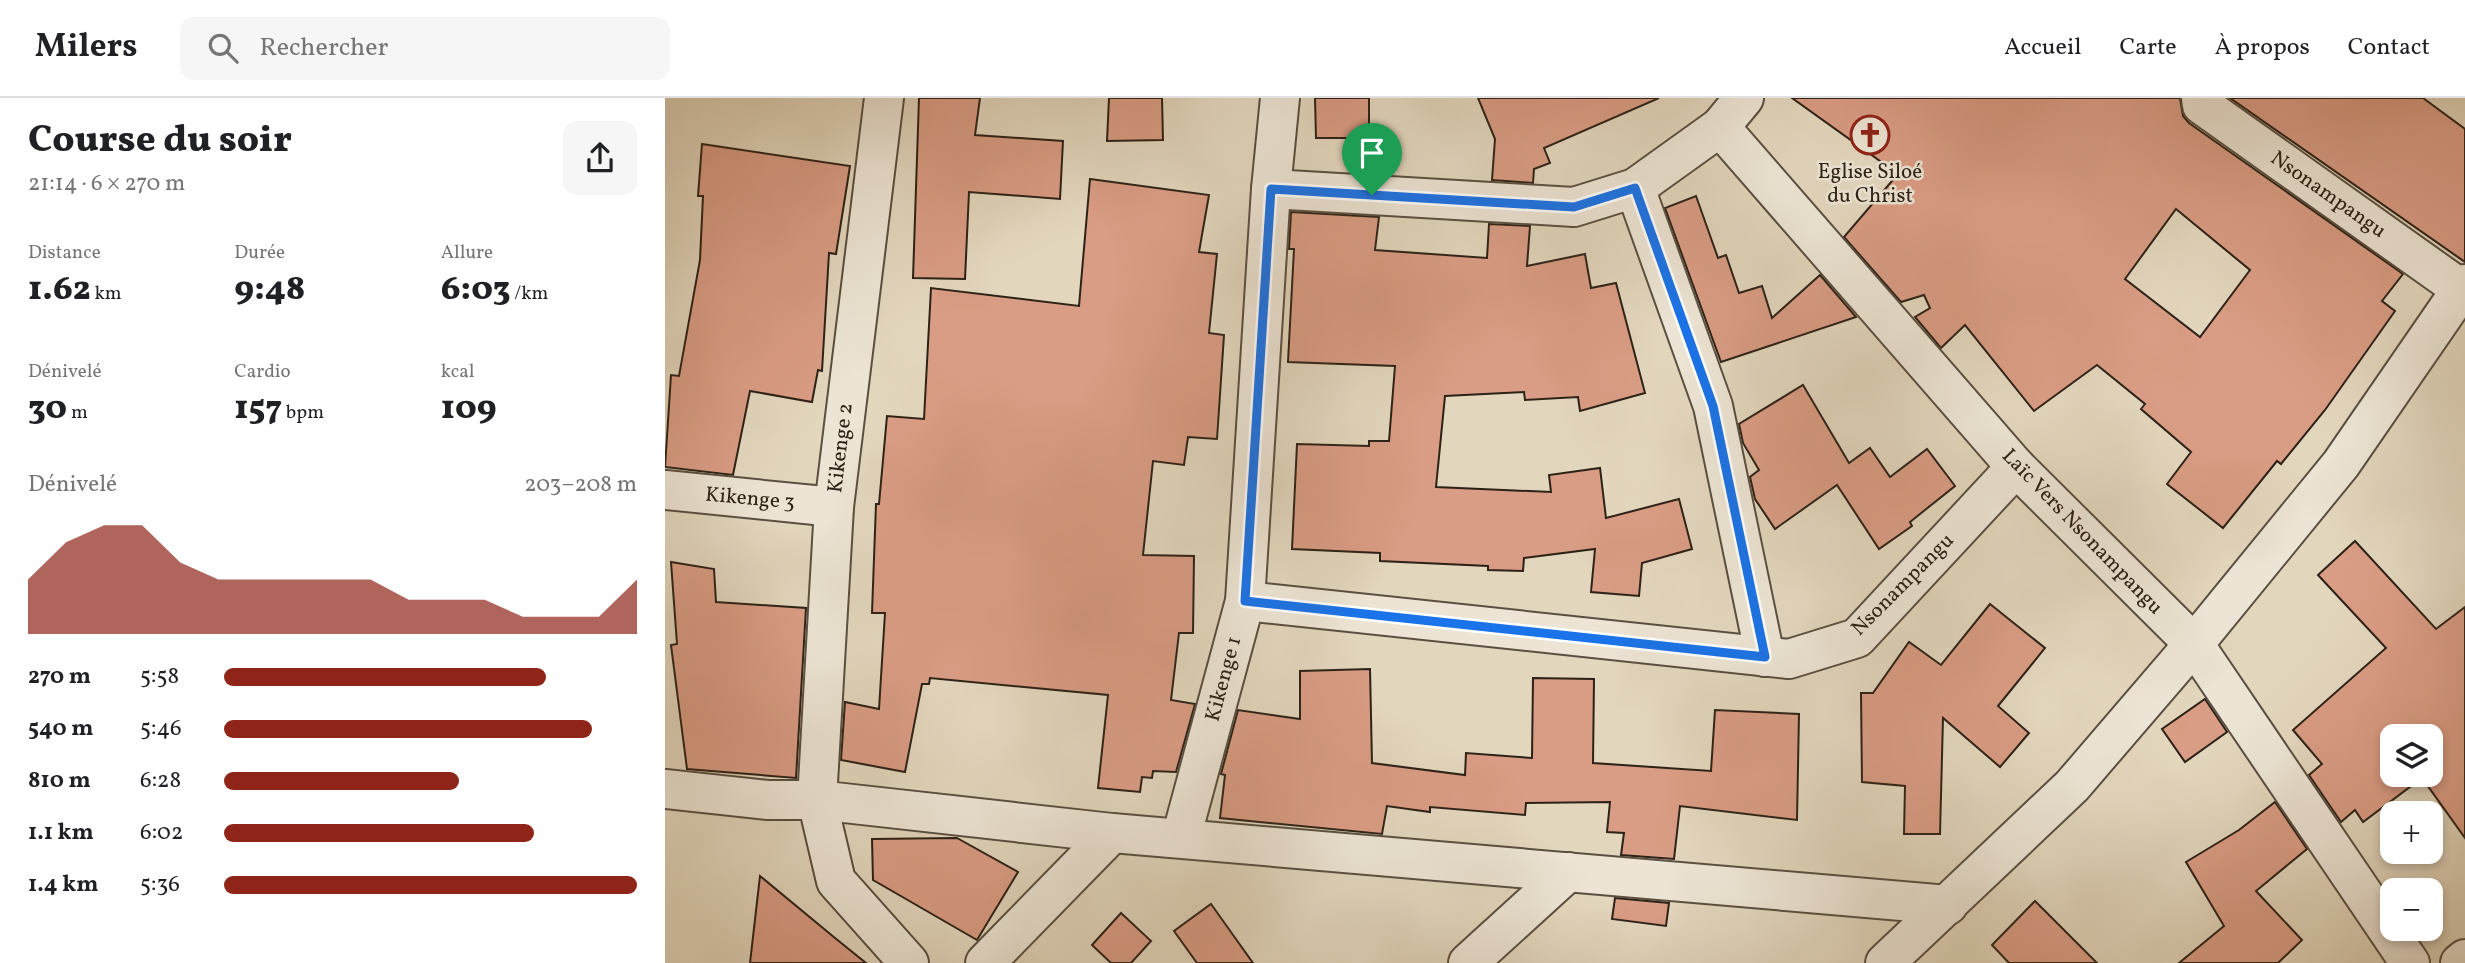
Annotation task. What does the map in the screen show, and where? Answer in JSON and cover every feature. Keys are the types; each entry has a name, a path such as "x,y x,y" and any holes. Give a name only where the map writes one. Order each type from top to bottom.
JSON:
{"street":[{"name":"Kikenge 2","path":"884,98 834,507 817,800 836,881 909,963"},
{"name":"Kikenge 1","path":"1181,838 1245,601 1271,189 1280,98"},
{"path":"1271,189 1574,207 1635,188 1720,127 1744,98"},
{"name":"Nsonampangu","path":"2201,98 2202,105 2463,286"},
{"name":"Laïc Vers Nsonampangu","path":"1720,127 2016,467 2194,644 2410,963"},
{"path":"1635,188 1713,406 1765,657"},
{"path":"1885,963 2072,786 2194,644 2341,464 2463,286"},
{"name":"Nsonampangu","path":"1245,601 1789,659 1857,638 2016,467"},
{"name":"Kikenge 3","path":"665,490 834,507"},
{"path":"665,789 768,800 817,800 1112,833 1948,905"},
{"path":"985,963 1112,833"},
{"path":"1468,963 1568,872"},
{"path":"2460,963 2465,959"}],"building":[{"path":"919,98 980,98 975,135 1063,141 1060,199 969,192 965,279 913,278"},
{"path":"1109,98 1162,98 1163,140 1107,141"},
{"path":"1315,98 1369,98 1369,138 1316,138"},
{"path":"1478,98 1659,98 1544,148 1550,163 1534,169 1533,183 1492,180 1495,139"},
{"path":"1792,98 2180,98 2183,116 2189,123 2403,274 2382,301 2395,311 2325,410 2281,464 2277,461 2223,528 2167,484 2191,452 2141,409 2145,404 2097,365 2034,411 1965,325 1941,348 1915,317 1930,308 1924,295 1901,302 1844,237 1898,174","holes":["2176,209 2250,270 2200,337 2125,279"]},
{"path":"2230,98 2423,98 2465,129 2465,262"},
{"path":"702,144 850,166 836,254 829,253 822,371 818,370 812,402 750,391 733,475 665,467 671,375 679,376 700,260 703,196 698,196"},
{"path":"1090,179 1209,195 1199,252 1217,254 1209,333 1224,335 1217,439 1188,437 1184,465 1153,461 1143,555 1194,556 1193,633 1179,633 1171,700 1195,704 1176,772 1153,771 1152,778 1142,777 1140,792 1098,788 1108,695 930,678 929,684 922,684 905,772 841,760 845,702 879,709 885,613 872,613 876,504 879,504 887,416 924,419 931,288 1079,306"},
{"path":"1696,196 1718,258 1726,255 1739,293 1762,286 1772,318 1820,275 1856,317 1721,362 1665,208"},
{"path":"1291,212 1379,217 1375,250 1487,258 1489,224 1530,226 1527,266 1585,254 1591,288 1616,283 1645,393 1580,411 1578,397 1525,400 1524,392 1445,396 1436,487 1551,492 1549,475 1600,468 1606,518 1679,499 1692,549 1642,563 1639,596 1591,592 1595,549 1524,558 1523,571 1488,570 1488,566 1380,561 1380,553 1292,549 1297,444 1369,446 1369,441 1389,441 1395,366 1288,362 1294,249 1289,249"},
{"path":"1803,385 1849,463 1870,448 1890,477 1927,449 1955,486 1910,522 1912,526 1879,549 1837,485 1775,529 1755,499 1750,477 1759,470 1743,443 1739,424"},
{"path":"2355,541 2436,629 2465,607 2465,838 2443,807 2443,801 2438,801 2428,787 2443,787 2443,724 2380,724 2380,787 2410,787 2391,801 2380,801 2380,809 2363,822 2355,810 2341,822 2309,775 2322,764 2293,730 2386,648 2318,575"},
{"path":"671,562 714,569 716,602 806,608 796,778 687,769 671,645 677,644"},
{"path":"1990,604 2045,648 1998,706 2029,733 2000,767 1943,718 1940,834 1904,834 1905,786 1862,782 1861,693 1873,693 1909,642 1941,665"},
{"path":"1370,669 1372,763 1465,775 1466,753 1532,758 1533,678 1594,679 1593,763 1711,771 1715,710 1799,714 1797,820 1680,806 1674,859 1621,855 1624,833 1607,832 1610,802 1526,803 1525,815 1430,807 1430,812 1387,806 1382,834 1220,818 1225,775 1221,774 1238,710 1300,719 1300,671"},
{"path":"2205,699 2227,732 2185,762 2162,729"},
{"path":"2275,802 2307,849 2256,891 2302,940 2278,963 2179,963 2224,926 2186,862 2239,830"},
{"path":"957,838 1018,872 977,940 873,880 872,839"},
{"path":"760,876 835,938 866,963 750,963"},
{"path":"1615,898 1669,903 1666,926 1612,919"},
{"path":"2035,901 2097,963 2009,963 1992,945"},
{"path":"1211,904 1253,963 1197,963 1174,931"},
{"path":"1121,913 1151,941 1131,963 1111,963 1092,945"}],"place":[{"name":"Eglise Siloé du Christ","path":"1870,135"}],"route":[{"path":"1635,188 1713,406 1765,657 1245,601 1271,189 1372,195 1574,207 1635,188"}]}
